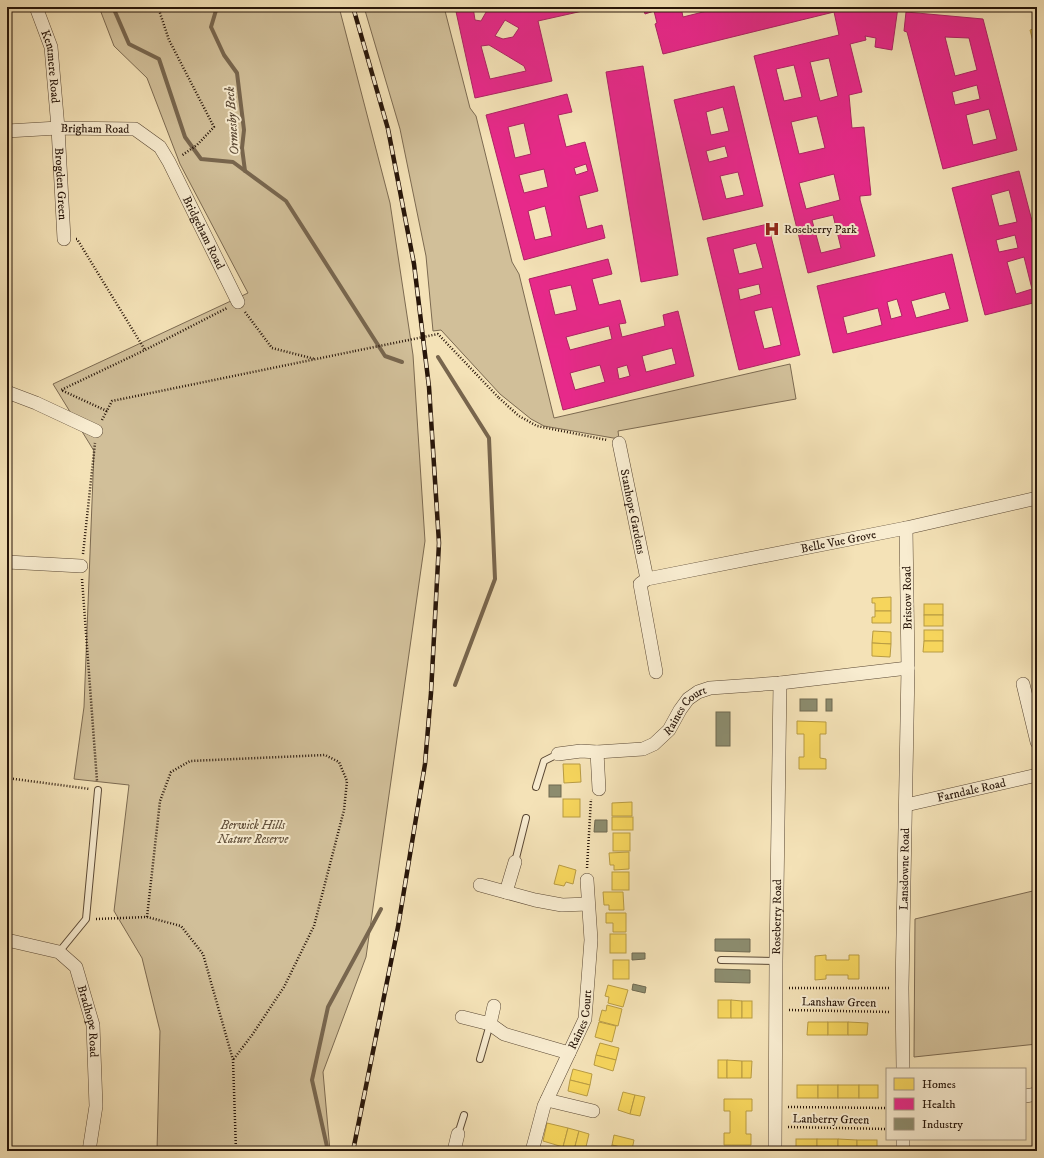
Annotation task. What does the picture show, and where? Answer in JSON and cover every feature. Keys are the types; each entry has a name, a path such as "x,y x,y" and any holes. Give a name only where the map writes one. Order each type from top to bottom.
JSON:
{"street":[{"name":"Kentmere Road","path":"36,7 51,47 58,128"},
{"name":"Brigham Road","path":"7,131 58,128 135,129 160,147 169,162"},
{"name":"Brogden Green","path":"58,128 64,239"},
{"name":"Bridgeham Road","path":"169,162 238,302"},
{"path":"7,392 36,403 96,431"},
{"name":"Stanhope Gardens","path":"619,443 643,582 656,672"},
{"name":"Belle Vue Grove","path":"643,582 906,528 1037,498"},
{"name":"Bristow Road","path":"906,528 908,668"},
{"path":"7,562 81,566"},
{"name":"Raines Court","path":"558,754 581,751 598,752 643,749 654,744 669,730 688,699 698,692 710,688 780,683 908,668"},
{"name":"Lansdowne Road","path":"903,1068 902,988 908,668"},
{"name":"Roseberry Road","path":"775,1151 780,683"},
{"path":"1023,684 1037,742"},
{"path":"595,792 598,752"},
{"name":"Farndale Road","path":"906,805 1037,775"},
{"path":"506,892 515,862"},
{"name":"Raines Court","path":"532,1151 544,1106 585,1019 591,940 587,880"},
{"path":"480,885 535,900 562,905 588,904"},
{"name":"Bradhope Road","path":"7,940 59,952 76,967 94,1025 96,1106 89,1151"},
{"path":"490,1024 494,1006"},
{"path":"462,1017 490,1024 504,1034 569,1053"},
{"path":"1026,1096 1037,1094"},
{"path":"547,1100 594,1111"},
{"path":"454,1151 458,1134"},
{"path":"903,1140 903,1151"}],"lane":[{"path":"536,787 544,760 558,754"},
{"path":"59,952 86,919 98,790"},
{"path":"515,862 526,818"},
{"path":"722,960 776,961"},
{"path":"480,1059 490,1024"},
{"path":"458,1134 464,1115"}],"path":[{"path":"158,7 169,40 214,127 197,145 184,154"},
{"path":"64,239 78,239 144,350"},
{"path":"106,411 61,390 238,302 272,348 318,359"},
{"path":"7,778 98,790 81,566 96,431 112,401 438,334 499,398 519,416 537,426 619,443"},
{"path":"147,917 160,801 171,772 190,761 325,755 339,762 347,781 344,810 314,926 284,987 252,1035 232,1060"},
{"path":"587,880 595,792"},
{"path":"86,919 147,917 181,926 203,954 232,1060 236,1151"},
{"name":"Lanshaw Green","path":"776,988 902,988"},
{"name":"Lanshaw Green","path":"776,1010 902,1012"},
{"name":"Lanberry Green","path":"775,1107 886,1108"},
{"name":"Lanberry Green","path":"775,1127 886,1129"}],"green space":[{"name":"Berwick Hills Nature Reserve","path":"99,7 339,7 390,203 413,355 425,541 366,957 323,1072 330,1151 157,1151 160,1031 142,958 114,911 129,785 74,779 84,707 94,451 53,384 248,293 180,164 147,78 114,46"},
{"path":"364,7 444,7 470,108 476,116 512,262 519,274 554,418 790,364 796,399 618,431 619,439 544,426 531,419 500,394 441,330 433,331 426,256 400,129"},
{"path":"1037,890 1037,1044 914,1057 915,919"}],"building: Homes":[{"path":"1037,28 1037,57 1030,30"},
{"path":"891,597 891,611 875,611 875,603 872,603 872,598"},
{"path":"924,604 943,604 943,615 924,615"},
{"path":"875,611 891,611 891,623 872,623 872,617 875,617"},
{"path":"924,615 943,615 943,626 924,626"},
{"path":"924,630 943,630 943,641 924,641"},
{"path":"873,631 891,632 891,644 872,643"},
{"path":"924,641 943,641 943,652 923,652"},
{"path":"872,643 891,644 890,657 872,656"},
{"path":"797,721 826,722 826,734 820,734 820,758 826,759 826,769 799,769 799,757 804,757 804,734 797,734"},
{"path":"563,764 580,764 581,782 564,783"},
{"path":"563,799 580,799 580,817 563,817"},
{"path":"632,802 632,816 612,816 612,803"},
{"path":"612,817 633,817 633,830 612,830"},
{"path":"613,833 630,833 630,851 613,851"},
{"path":"629,852 629,869 614,870 614,865 610,865 609,853"},
{"path":"559,865 576,870 573,884 566,882 564,886 554,884"},
{"path":"612,872 629,872 629,890 612,890"},
{"path":"603,892 623,892 624,910 609,910 609,905 604,905"},
{"path":"606,913 626,913 626,932 613,932 613,923 606,923"},
{"path":"610,934 626,934 626,953 610,953"},
{"path":"826,955 826,960 849,960 849,955 859,955 859,979 848,979 848,975 826,975 826,979 815,980 815,956"},
{"path":"613,960 629,960 629,979 613,979"},
{"path":"608,985 628,990 623,1007 608,1003 609,997 605,996"},
{"path":"718,1000 731,1000 731,1018 718,1018"},
{"path":"731,1000 742,1001 742,1018 731,1018"},
{"path":"742,1001 752,1001 752,1018 742,1018"},
{"path":"607,1005 622,1009 618,1026 599,1021 602,1010 606,1011"},
{"path":"599,1022 616,1026 612,1042 595,1037"},
{"path":"808,1022 828,1022 828,1035 807,1035"},
{"path":"828,1022 848,1022 848,1035 828,1035"},
{"path":"848,1022 868,1023 867,1035 848,1035"},
{"path":"600,1043 619,1048 616,1060 596,1055"},
{"path":"596,1055 616,1060 613,1071 594,1065"},
{"path":"718,1060 727,1060 727,1078 718,1078"},
{"path":"727,1060 742,1061 742,1078 727,1078"},
{"path":"742,1061 752,1061 751,1078 742,1078"},
{"path":"573,1069 592,1074 590,1085 570,1080"},
{"path":"570,1080 590,1085 587,1096 568,1091"},
{"path":"797,1085 818,1085 818,1098 797,1098"},
{"path":"818,1085 838,1085 838,1098 818,1098"},
{"path":"838,1085 859,1085 859,1098 838,1098"},
{"path":"859,1085 878,1085 878,1098 859,1098"},
{"path":"623,1092 635,1095 630,1114 618,1110"},
{"path":"635,1095 645,1097 640,1116 630,1114"},
{"path":"724,1099 752,1099 752,1111 746,1111 746,1134 751,1134 751,1145 724,1145 724,1133 730,1133 730,1111 724,1111"},
{"path":"547,1123 568,1128 563,1147 543,1141"},
{"path":"568,1128 579,1131 574,1150 563,1147"},
{"path":"579,1131 589,1134 585,1151 574,1150"},
{"path":"614,1135 634,1140 632,1150 612,1145"},
{"path":"796,1139 817,1139 817,1151 796,1151"},
{"path":"817,1139 838,1139 838,1151 817,1151"},
{"path":"838,1139 857,1140 857,1151 838,1151"},
{"path":"857,1140 877,1140 877,1151 857,1151"},
{"path":"612,1145 632,1150 610,1151"}],"building: Health":[{"path":"455,7 473,7 475,20 481,21 489,7 596,8 538,21 552,81 475,98","holes":["505,20 519,28 513,37 503,39 495,36","489,45 524,66 526,71 490,79 481,46"]},
{"path":"643,7 681,7 683,17 723,7 898,7 892,50 875,47 876,38 865,36 866,40 850,44 862,92 849,95 852,128 864,127 871,195 860,196 860,200 875,256 808,273 754,56 839,35 834,12 663,54 655,24 657,23 654,11 645,14","holes":["829,58 838,96 820,101 810,62","794,65 802,97 784,101 776,69","817,116 825,148 799,154 791,122","834,174 840,200 806,209 799,183","833,215 841,248 821,253 812,220"]},
{"path":"906,12 983,19 1017,150 943,169 907,32 904,31","holes":["945,37 969,38 977,70 955,76","977,85 980,99 955,105 952,92","989,109 997,139 973,145 966,115"]},
{"path":"643,66 678,275 641,282 606,72"},
{"path":"734,86 763,206 703,220 674,100","holes":["723,107 729,131 711,135 706,112","725,146 728,157 709,162 706,151","738,172 744,195 726,199 720,176"]},
{"path":"567,94 572,112 558,115 566,147 585,142 598,191 579,196 587,229 602,225 605,238 524,260 486,115","holes":["524,123 531,154 515,158 508,127","586,164 588,171 576,175 574,168","544,169 548,187 524,193 519,175","545,206 552,236 535,240 528,211"]},
{"path":"1019,171 1037,240 1037,302 985,315 952,188","holes":["1009,190 1017,222 999,226 991,195","1015,235 1018,248 999,252 996,240","1024,257 1032,289 1016,294 1007,262"]},
{"path":"768,224 800,355 739,370 707,238","holes":["756,243 763,268 739,274 733,249","759,284 761,294 740,300 738,289","772,307 781,345 764,349 754,311"]},
{"path":"952,254 968,321 833,353 817,286","holes":["945,292 950,309 916,318 911,301","897,299 902,316 891,319 887,302","878,308 882,325 847,334 843,317"]},
{"path":"608,259 612,274 592,279 599,305 620,300 626,323 619,324 622,337 665,326 663,315 678,311 694,376 563,410 529,279","holes":["571,285 577,310 555,315 549,290","609,326 612,339 570,350 566,337","672,348 676,364 646,372 642,356","600,365 605,382 575,390 570,373","627,365 630,376 619,379 617,368"]}],"building: Industry":[{"path":"800,699 817,699 817,711 800,711"},
{"path":"826,699 832,699 832,711 826,711"},
{"path":"716,712 730,712 730,746 716,746"},
{"path":"549,785 561,785 561,797 549,797"},
{"path":"595,820 607,820 607,832 594,832"},
{"path":"715,939 750,939 750,952 715,951"},
{"path":"632,953 645,953 645,959 632,960"},
{"path":"715,969 750,970 750,983 715,982"},
{"path":"633,984 646,987 645,993 632,990"}],"waterway":[{"path":"113,7 129,44 159,59 185,137 201,159 233,162 286,201 385,356 402,362"},
{"name":"Ormesby Beck","path":"217,7 211,27 224,55 237,73 244,130 242,148 245,171"},
{"path":"438,357 489,438 495,579 455,685"},
{"path":"328,1151 312,1080 328,1007 381,909"}],"railway":[{"path":"353,7 388,129 414,264 429,387 439,543 431,693 425,764 398,927 353,1151"}],"place":[{"name":"Roseberry Park","path":"772,229"}]}
